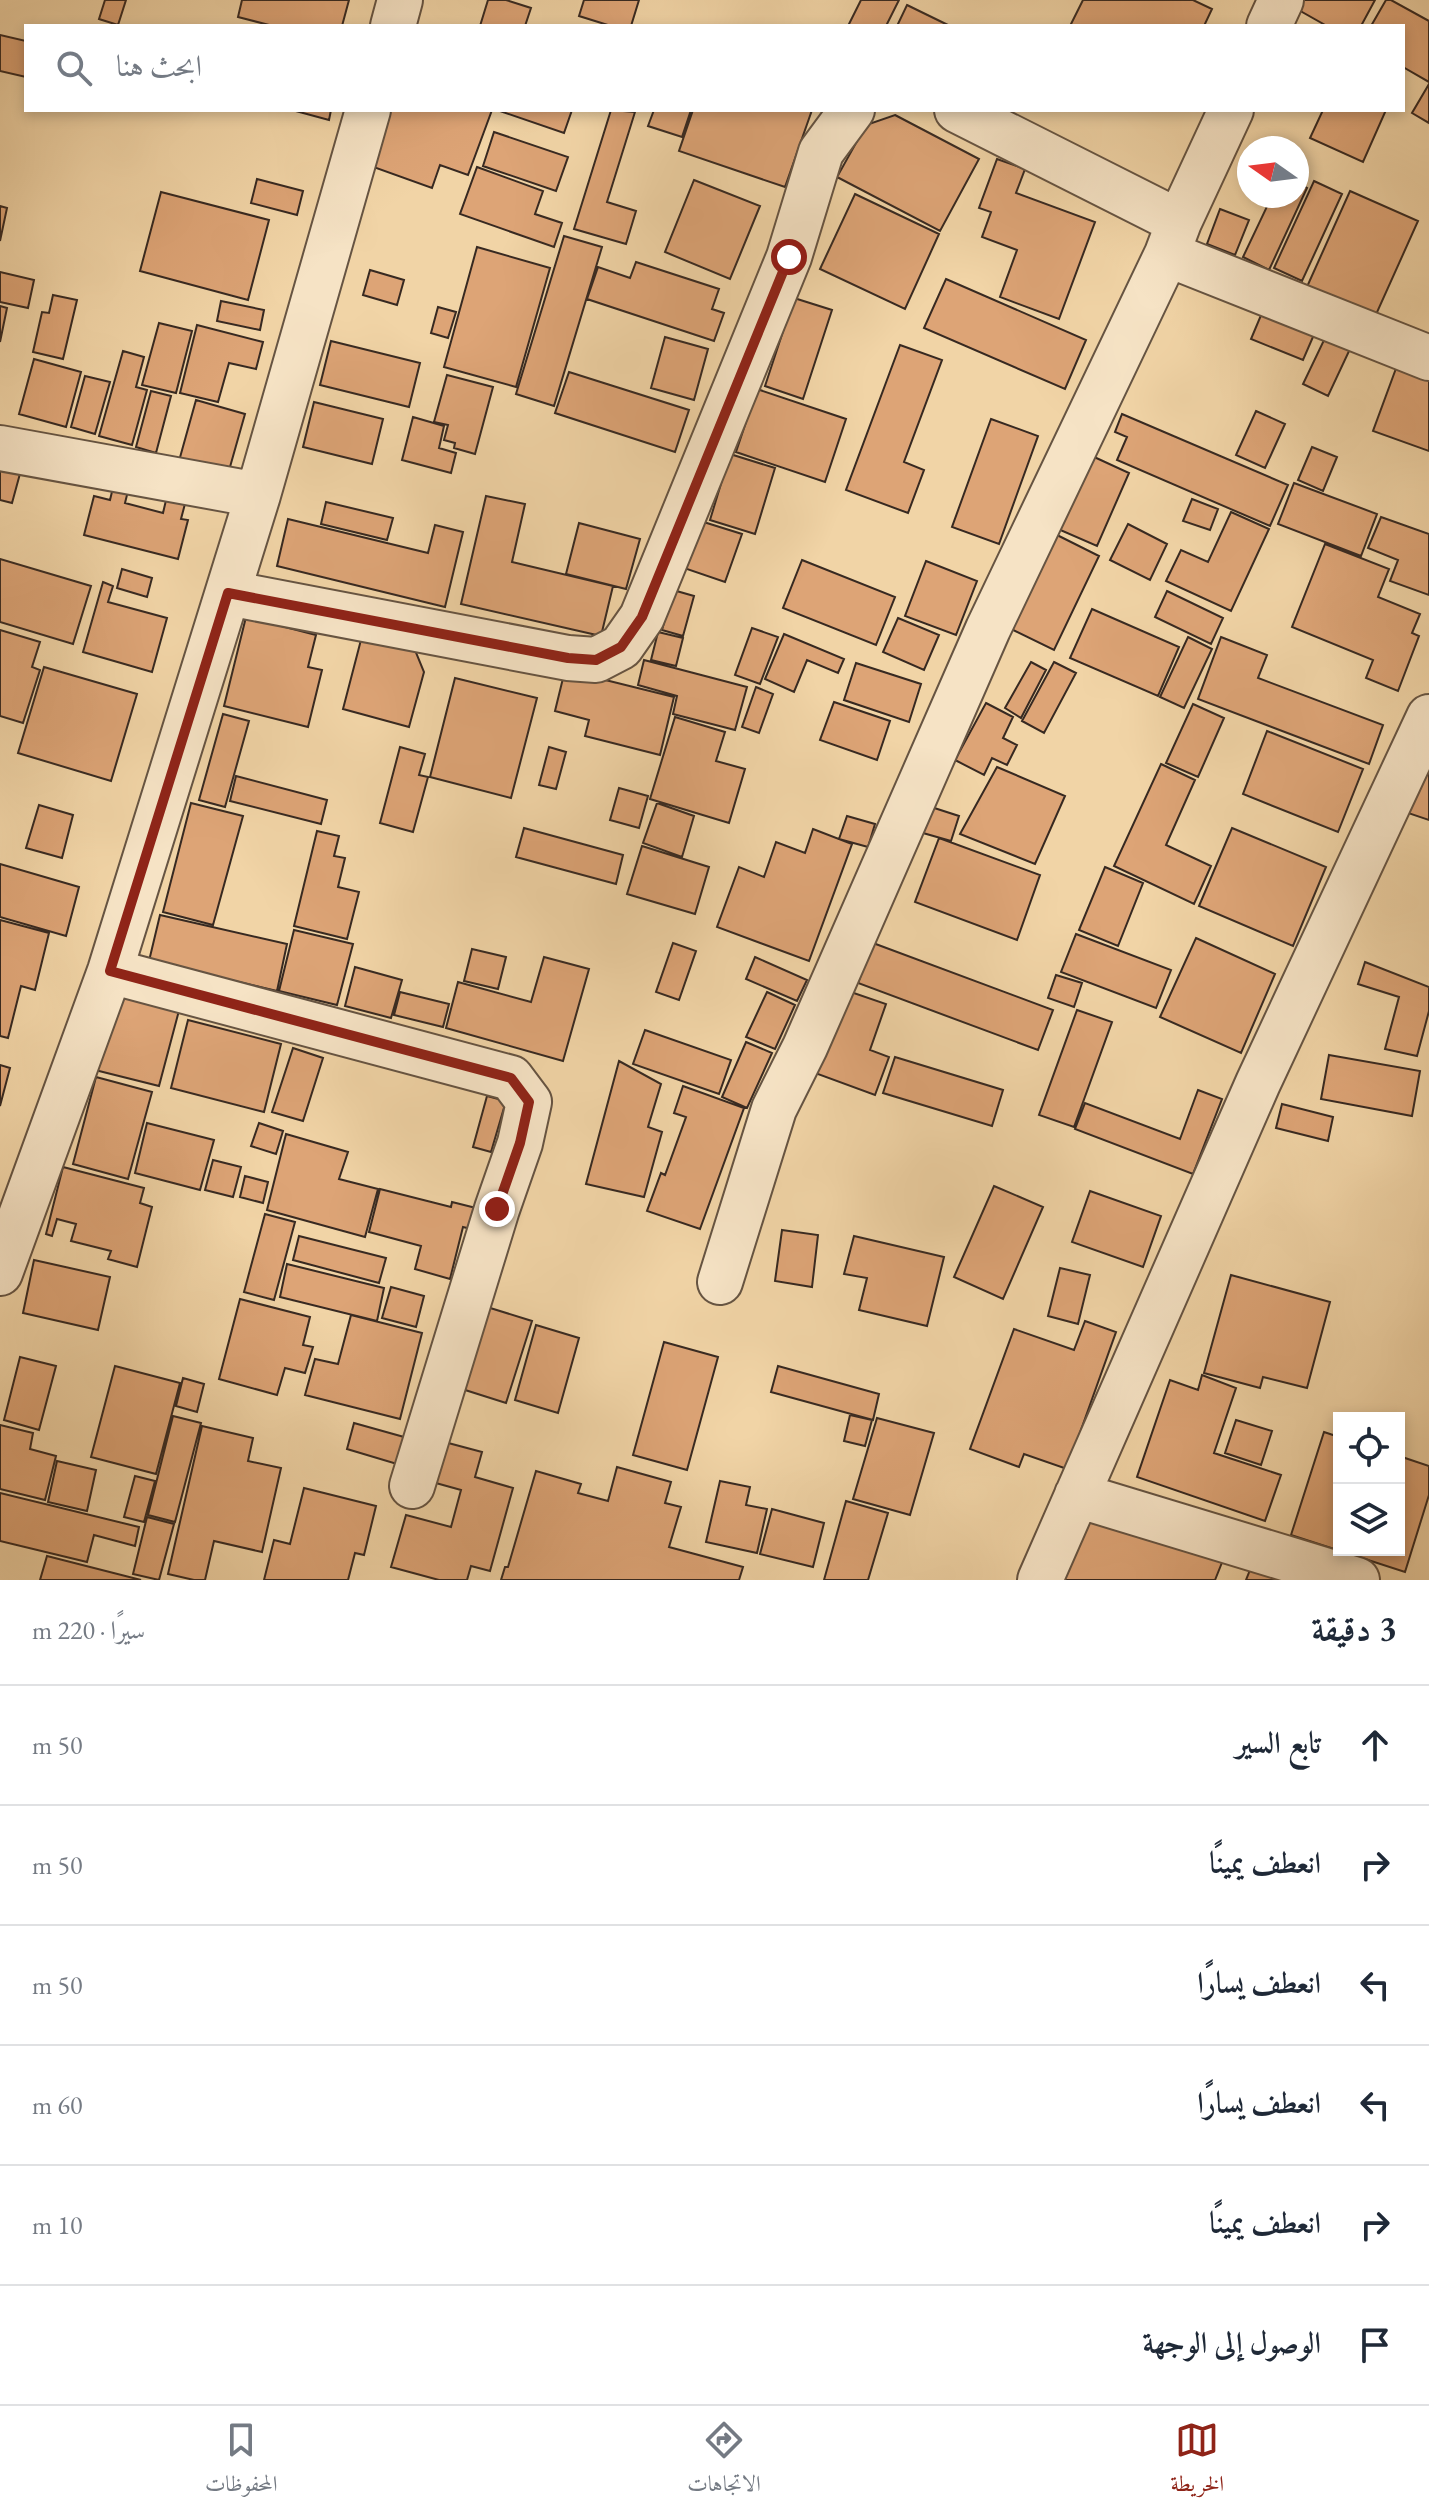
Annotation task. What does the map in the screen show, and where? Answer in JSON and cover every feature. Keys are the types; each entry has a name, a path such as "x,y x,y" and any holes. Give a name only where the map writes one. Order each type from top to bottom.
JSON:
{"street":[{"path":"394,24 400,0"},
{"path":"1270,24 1281,0"},
{"path":"0,1273 110,971 258,495 367,112"},
{"path":"228,593 568,658 596,660 621,647 642,617 789,257 821,152 851,112"},
{"path":"960,112 1173,238 1429,358"},
{"path":"720,1282 774,1109 805,1047 988,629 1230,112"},
{"path":"0,448 258,495"},
{"path":"1040,1580 1258,1083 1429,717"},
{"path":"110,971 511,1078 529,1102 520,1143 412,1486"},
{"path":"1077,1495 1357,1580"}],"building":[{"path":"105,0 126,0 118,24 99,19"},
{"path":"242,0 349,0 343,24 265,24 238,17"},
{"path":"488,0 506,0 531,8 526,24 481,24"},
{"path":"584,0 639,0 632,24 605,24 579,16"},
{"path":"861,0 899,0 887,24 849,24"},
{"path":"1083,0 1193,0 1212,9 1205,24 1071,24"},
{"path":"1291,0 1375,0 1362,24 1323,24 1288,4"},
{"path":"1386,0 1429,21 1429,82 1405,68 1405,24 1372,24"},
{"path":"907,5 946,24 898,24"},
{"path":"0,35 24,41 24,77 0,71"},
{"path":"1429,84 1429,123 1412,113"},
{"path":"299,112 331,112 329,120"},
{"path":"384,112 491,112 468,175 440,165 432,188 365,164"},
{"path":"503,112 571,112 564,133"},
{"path":"610,112 635,112 607,202 636,211 626,244 574,229"},
{"path":"653,112 690,112 682,137 648,126"},
{"path":"692,112 811,112 785,187 679,151"},
{"path":"1322,112 1385,112 1363,162 1310,138"},
{"path":"895,115 979,159 940,231 837,177 866,125"},
{"path":"494,132 568,157 556,191 483,166"},
{"path":"997,159 1025,169 1016,193 1095,222 1059,319 1000,297 1017,250 982,237 991,212 979,208"},
{"path":"477,167 543,191 535,214 562,223 554,247 460,214"},
{"path":"257,179 303,191 297,215 251,203"},
{"path":"694,180 760,206 730,279 665,252"},
{"path":"1314,181 1342,194 1302,281 1274,268 1302,208 1309,208 1309,192"},
{"path":"1350,191 1418,221 1374,319 1306,289"},
{"path":"161,192 269,220 248,300 140,271"},
{"path":"855,194 939,234 905,309 820,269"},
{"path":"0,206 7,208 0,241"},
{"path":"1266,208 1298,208 1269,270 1243,257"},
{"path":"1220,209 1249,220 1235,255 1207,244"},
{"path":"564,236 602,247 554,406 516,394"},
{"path":"477,247 550,268 516,387 444,367"},
{"path":"636,262 719,289 712,309 724,313 714,341 587,299 598,267 630,278"},
{"path":"370,270 404,280 397,305 363,295"},
{"path":"0,272 34,280 28,308 0,302"},
{"path":"946,279 1086,340 1065,389 924,328"},
{"path":"53,295 77,300 63,359 33,352 42,312 49,313"},
{"path":"794,298 832,310 803,399 765,386"},
{"path":"221,301 264,310 260,330 217,321"},
{"path":"0,306 7,308 0,342"},
{"path":"438,307 456,312 448,338 431,333"},
{"path":"1264,308 1316,330 1303,360 1251,339"},
{"path":"159,323 192,331 176,393 142,385"},
{"path":"197,325 263,342 256,369 229,363 218,402 180,393"},
{"path":"665,337 708,349 694,400 651,388"},
{"path":"1325,338 1350,349 1328,396 1303,384"},
{"path":"331,341 420,363 409,407 320,385"},
{"path":"900,345 942,360 904,462 924,470 908,513 846,490"},
{"path":"123,351 144,357 136,387 147,390 132,445 99,436"},
{"path":"34,359 81,372 66,427 19,414"},
{"path":"1398,363 1429,375 1429,451 1373,431"},
{"path":"569,372 689,410 675,452 555,413"},
{"path":"447,375 493,387 475,454 454,448 455,443 444,440 448,425 434,422"},
{"path":"85,376 110,382 95,434 71,427"},
{"path":"757,389 846,419 825,482 736,452"},
{"path":"151,391 171,396 156,453 136,447"},
{"path":"196,400 245,414 228,474 179,461"},
{"path":"314,402 383,419 372,464 303,447"},
{"path":"1256,411 1285,424 1265,468 1236,455"},
{"path":"1122,414 1288,485 1270,526 1117,460 1127,437 1115,432"},
{"path":"413,417 444,426 439,448 456,453 451,473 402,460"},
{"path":"991,419 1038,436 999,544 952,527"},
{"path":"1312,447 1337,457 1323,491 1298,480"},
{"path":"730,454 775,468 755,534 710,520"},
{"path":"1092,456 1129,473 1097,546 1058,529"},
{"path":"0,465 21,470 12,503 0,500"},
{"path":"116,475 131,479 125,503 163,513 167,496 186,500 181,519 188,520 178,559 84,535 94,496 110,500"},
{"path":"1294,483 1377,514 1361,556 1278,524"},
{"path":"486,496 525,504 512,562 613,586 601,636 461,604"},
{"path":"1192,499 1218,509 1210,530 1183,521"},
{"path":"326,502 393,518 387,540 321,524"},
{"path":"1231,512 1269,529 1231,611 1166,581 1181,550 1208,562"},
{"path":"1381,517 1429,534 1429,595 1390,581 1398,560 1368,548"},
{"path":"288,519 428,553 435,525 463,532 445,607 277,566"},
{"path":"694,519 742,534 725,582 678,566"},
{"path":"579,523 640,539 626,589 566,574"},
{"path":"1128,524 1167,544 1150,580 1110,560"},
{"path":"1049,531 1099,556 1054,650 1003,625"},
{"path":"1325,544 1389,569 1378,597 1420,614 1412,633 1419,636 1398,691 1366,678 1373,660 1292,627"},
{"path":"0,559 91,586 73,644 0,622"},
{"path":"802,560 895,597 876,645 783,608"},
{"path":"926,561 977,581 956,635 905,616"},
{"path":"122,569 152,578 147,597 117,588"},
{"path":"103,582 113,586 108,602 167,618 152,672 83,652"},
{"path":"673,590 694,596 683,636 662,630"},
{"path":"1167,591 1223,618 1211,644 1155,617"},
{"path":"1092,609 1179,647 1158,696 1070,658"},
{"path":"246,617 316,635 308,667 322,670 308,727 224,706"},
{"path":"898,618 939,635 924,670 883,652"},
{"path":"752,628 778,637 760,684 735,675"},
{"path":"0,630 40,642 32,667 40,670 23,723 0,716"},
{"path":"658,632 683,638 676,666 651,660"},
{"path":"784,634 844,659 838,673 807,660 794,692 765,679"},
{"path":"362,636 415,650 424,672 409,727 343,709"},
{"path":"1188,637 1212,649 1184,708 1160,697"},
{"path":"1221,637 1267,655 1258,678 1383,725 1369,764 1198,699"},
{"path":"644,660 747,687 735,730 673,714 677,696 638,685"},
{"path":"1031,662 1046,670 1021,718 1005,708"},
{"path":"1054,662 1076,673 1044,733 1022,721"},
{"path":"856,663 921,684 909,722 844,700"},
{"path":"44,667 137,694 111,781 18,753"},
{"path":"565,670 674,697 660,755 585,736 589,720 555,711"},
{"path":"455,678 537,698 511,798 430,777"},
{"path":"756,687 773,694 759,733 742,727"},
{"path":"834,702 890,721 877,760 820,740"},
{"path":"986,703 1013,717 1003,738 1017,745 1007,765 992,758 984,775 955,760"},
{"path":"1193,704 1224,718 1198,777 1166,763"},
{"path":"223,714 249,721 225,807 199,800"},
{"path":"675,717 725,732 716,761 745,769 729,823 650,799"},
{"path":"1267,731 1363,769 1338,832 1243,794"},
{"path":"400,747 425,754 419,775 428,777 413,832 380,823"},
{"path":"549,747 566,752 556,789 539,785"},
{"path":"1429,757 1429,820 1408,813"},
{"path":"1161,764 1195,780 1166,845 1211,866 1194,904 1114,866"},
{"path":"997,767 1065,796 1035,864 960,834"},
{"path":"236,776 327,800 321,824 230,801"},
{"path":"619,788 648,796 639,828 610,820"},
{"path":"191,803 243,816 213,925 163,912"},
{"path":"657,803 694,816 682,857 643,843"},
{"path":"39,805 73,815 62,858 26,848"},
{"path":"925,805 959,816 951,841 916,831"},
{"path":"847,816 875,824 868,847 839,839"},
{"path":"524,828 623,855 616,884 516,857"},
{"path":"1232,828 1326,867 1293,946 1199,906"},
{"path":"813,829 852,844 809,961 717,927 739,867 764,877 776,842 805,853"},
{"path":"317,831 339,836 334,856 345,858 338,887 359,892 347,939 294,926"},
{"path":"939,838 1040,875 1017,940 915,902"},
{"path":"642,846 709,867 695,914 627,894"},
{"path":"0,864 79,887 66,936 0,917"},
{"path":"1105,867 1143,883 1118,946 1079,930"},
{"path":"160,915 287,944 277,991 149,961"},
{"path":"0,920 49,933 35,990 21,986 8,1038 0,1036"},
{"path":"294,930 353,944 337,1005 279,991"},
{"path":"1076,934 1171,970 1156,1008 1061,972"},
{"path":"1196,938 1275,974 1241,1053 1160,1017"},
{"path":"673,943 696,951 679,1000 656,992"},
{"path":"873,943 1053,1010 1038,1050 858,983"},
{"path":"472,949 506,957 498,989 464,981"},
{"path":"544,957 589,969 563,1061 446,1028 458,982 531,1002"},
{"path":"755,957 807,980 797,1001 746,979"},
{"path":"1365,962 1429,987 1429,1011 1417,1056 1385,1049 1399,997 1358,984"},
{"path":"355,967 402,980 391,1018 345,1006"},
{"path":"1056,975 1082,983 1074,1007 1048,998"},
{"path":"117,987 181,1003 159,1086 95,1070"},
{"path":"845,990 886,1004 870,1050 889,1057 875,1095 815,1073"},
{"path":"400,992 449,1004 443,1027 394,1015"},
{"path":"767,992 795,1005 775,1049 746,1037"},
{"path":"1077,1010 1112,1022 1074,1127 1039,1115"},
{"path":"188,1020 281,1044 264,1112 171,1088"},
{"path":"645,1030 731,1060 719,1094 633,1064"},
{"path":"746,1042 772,1053 747,1108 722,1097"},
{"path":"293,1048 323,1058 303,1121 272,1112"},
{"path":"1329,1055 1420,1071 1412,1116 1321,1099"},
{"path":"895,1057 1003,1090 992,1126 883,1093"},
{"path":"619,1061 661,1084 648,1127 662,1132 644,1197 586,1184"},
{"path":"0,1065 10,1068 0,1106"},
{"path":"96,1077 152,1092 128,1179 73,1164"},
{"path":"683,1086 744,1108 700,1229 647,1211 661,1173 665,1175 686,1117 674,1113"},
{"path":"1198,1090 1222,1099 1193,1174 1075,1129 1085,1103 1180,1139"},
{"path":"487,1096 506,1101 491,1152 473,1147"},
{"path":"1282,1104 1333,1117 1328,1141 1276,1128"},
{"path":"147,1123 214,1140 200,1190 135,1173"},
{"path":"259,1123 283,1131 276,1154 251,1146"},
{"path":"286,1134 348,1152 339,1179 378,1189 365,1237 267,1210"},
{"path":"213,1160 241,1167 233,1197 205,1190"},
{"path":"63,1167 144,1188 140,1203 152,1207 137,1267 108,1259 111,1251 71,1241 76,1224 57,1219 52,1236 46,1234"},
{"path":"245,1176 268,1182 263,1203 240,1197"},
{"path":"994,1186 1043,1207 1003,1299 954,1277"},
{"path":"380,1189 451,1207 452,1202 480,1209 475,1230 463,1227 450,1279 415,1269 421,1246 369,1232"},
{"path":"1090,1191 1161,1216 1143,1267 1072,1242"},
{"path":"265,1214 295,1222 274,1300 244,1292"},
{"path":"782,1230 818,1235 812,1287 775,1281"},
{"path":"299,1236 386,1258 379,1283 293,1260"},
{"path":"854,1236 944,1257 927,1326 859,1310 867,1278 844,1274"},
{"path":"34,1260 110,1277 98,1330 23,1313"},
{"path":"287,1264 384,1288 377,1321 280,1297"},
{"path":"1060,1268 1090,1275 1078,1324 1048,1316"},
{"path":"1231,1275 1330,1302 1307,1388 1263,1377 1260,1388 1204,1373"},
{"path":"391,1287 424,1296 416,1327 382,1318"},
{"path":"240,1299 310,1317 303,1345 313,1347 305,1373 285,1368 277,1395 219,1379"},
{"path":"487,1307 532,1321 506,1403 462,1389"},
{"path":"351,1315 422,1333 400,1419 305,1395 315,1359 338,1364"},
{"path":"1085,1321 1116,1332 1067,1469 1024,1454 1019,1467 970,1449 1014,1329 1074,1350"},
{"path":"536,1325 579,1338 558,1413 515,1400"},
{"path":"664,1342 718,1357 687,1470 633,1455"},
{"path":"20,1357 56,1366 39,1430 4,1420"},
{"path":"115,1366 180,1383 156,1474 91,1457"},
{"path":"778,1366 879,1394 873,1420 771,1392"},
{"path":"1202,1375 1236,1388 1214,1453 1281,1475 1265,1521 1137,1477 1170,1380 1198,1390"},
{"path":"183,1378 204,1384 197,1412 176,1406"},
{"path":"850,1415 872,1420 865,1446 844,1441"},
{"path":"173,1416 201,1423 175,1522 148,1515"},
{"path":"877,1418 934,1433 910,1515 853,1499"},
{"path":"1236,1420 1272,1431 1261,1465 1225,1453"},
{"path":"354,1423 404,1437 397,1464 347,1449"},
{"path":"0,1425 33,1433 30,1449 56,1456 45,1500 0,1489"},
{"path":"202,1426 253,1438 248,1461 281,1468 262,1552 214,1541 205,1580 194,1580 168,1574"},
{"path":"1324,1432 1333,1435 1333,1549 1291,1535"},
{"path":"437,1440 482,1452 475,1477 513,1488 490,1571 471,1566 467,1580 439,1580 391,1567 406,1515 451,1527 461,1490 425,1480"},
{"path":"1405,1458 1429,1466 1429,1495 1405,1572 1356,1556 1405,1556"},
{"path":"57,1461 96,1470 87,1511 48,1502"},
{"path":"617,1467 671,1482 665,1503 681,1507 669,1547 743,1567 739,1580 501,1580 505,1567 508,1567 536,1471 581,1484 578,1493 608,1501"},
{"path":"135,1476 155,1481 144,1522 124,1517"},
{"path":"720,1481 750,1487 746,1505 767,1509 757,1553 706,1542"},
{"path":"304,1488 376,1506 364,1555 355,1553 348,1580 264,1580 274,1540 290,1544"},
{"path":"0,1493 139,1527 135,1546 94,1535 87,1562 0,1541"},
{"path":"846,1501 888,1513 868,1580 824,1580"},
{"path":"772,1509 824,1523 813,1567 760,1554"},
{"path":"147,1517 174,1524 159,1580 133,1574"},
{"path":"1081,1517 1223,1560 1215,1580 1062,1580"},
{"path":"47,1556 141,1580 40,1580"},
{"path":"1252,1565 1294,1580 1246,1580"}],"route":[{"path":"497,1209 520,1143 529,1102 511,1078 110,971 228,593 568,658 596,660 621,647 642,617 789,257"}]}
